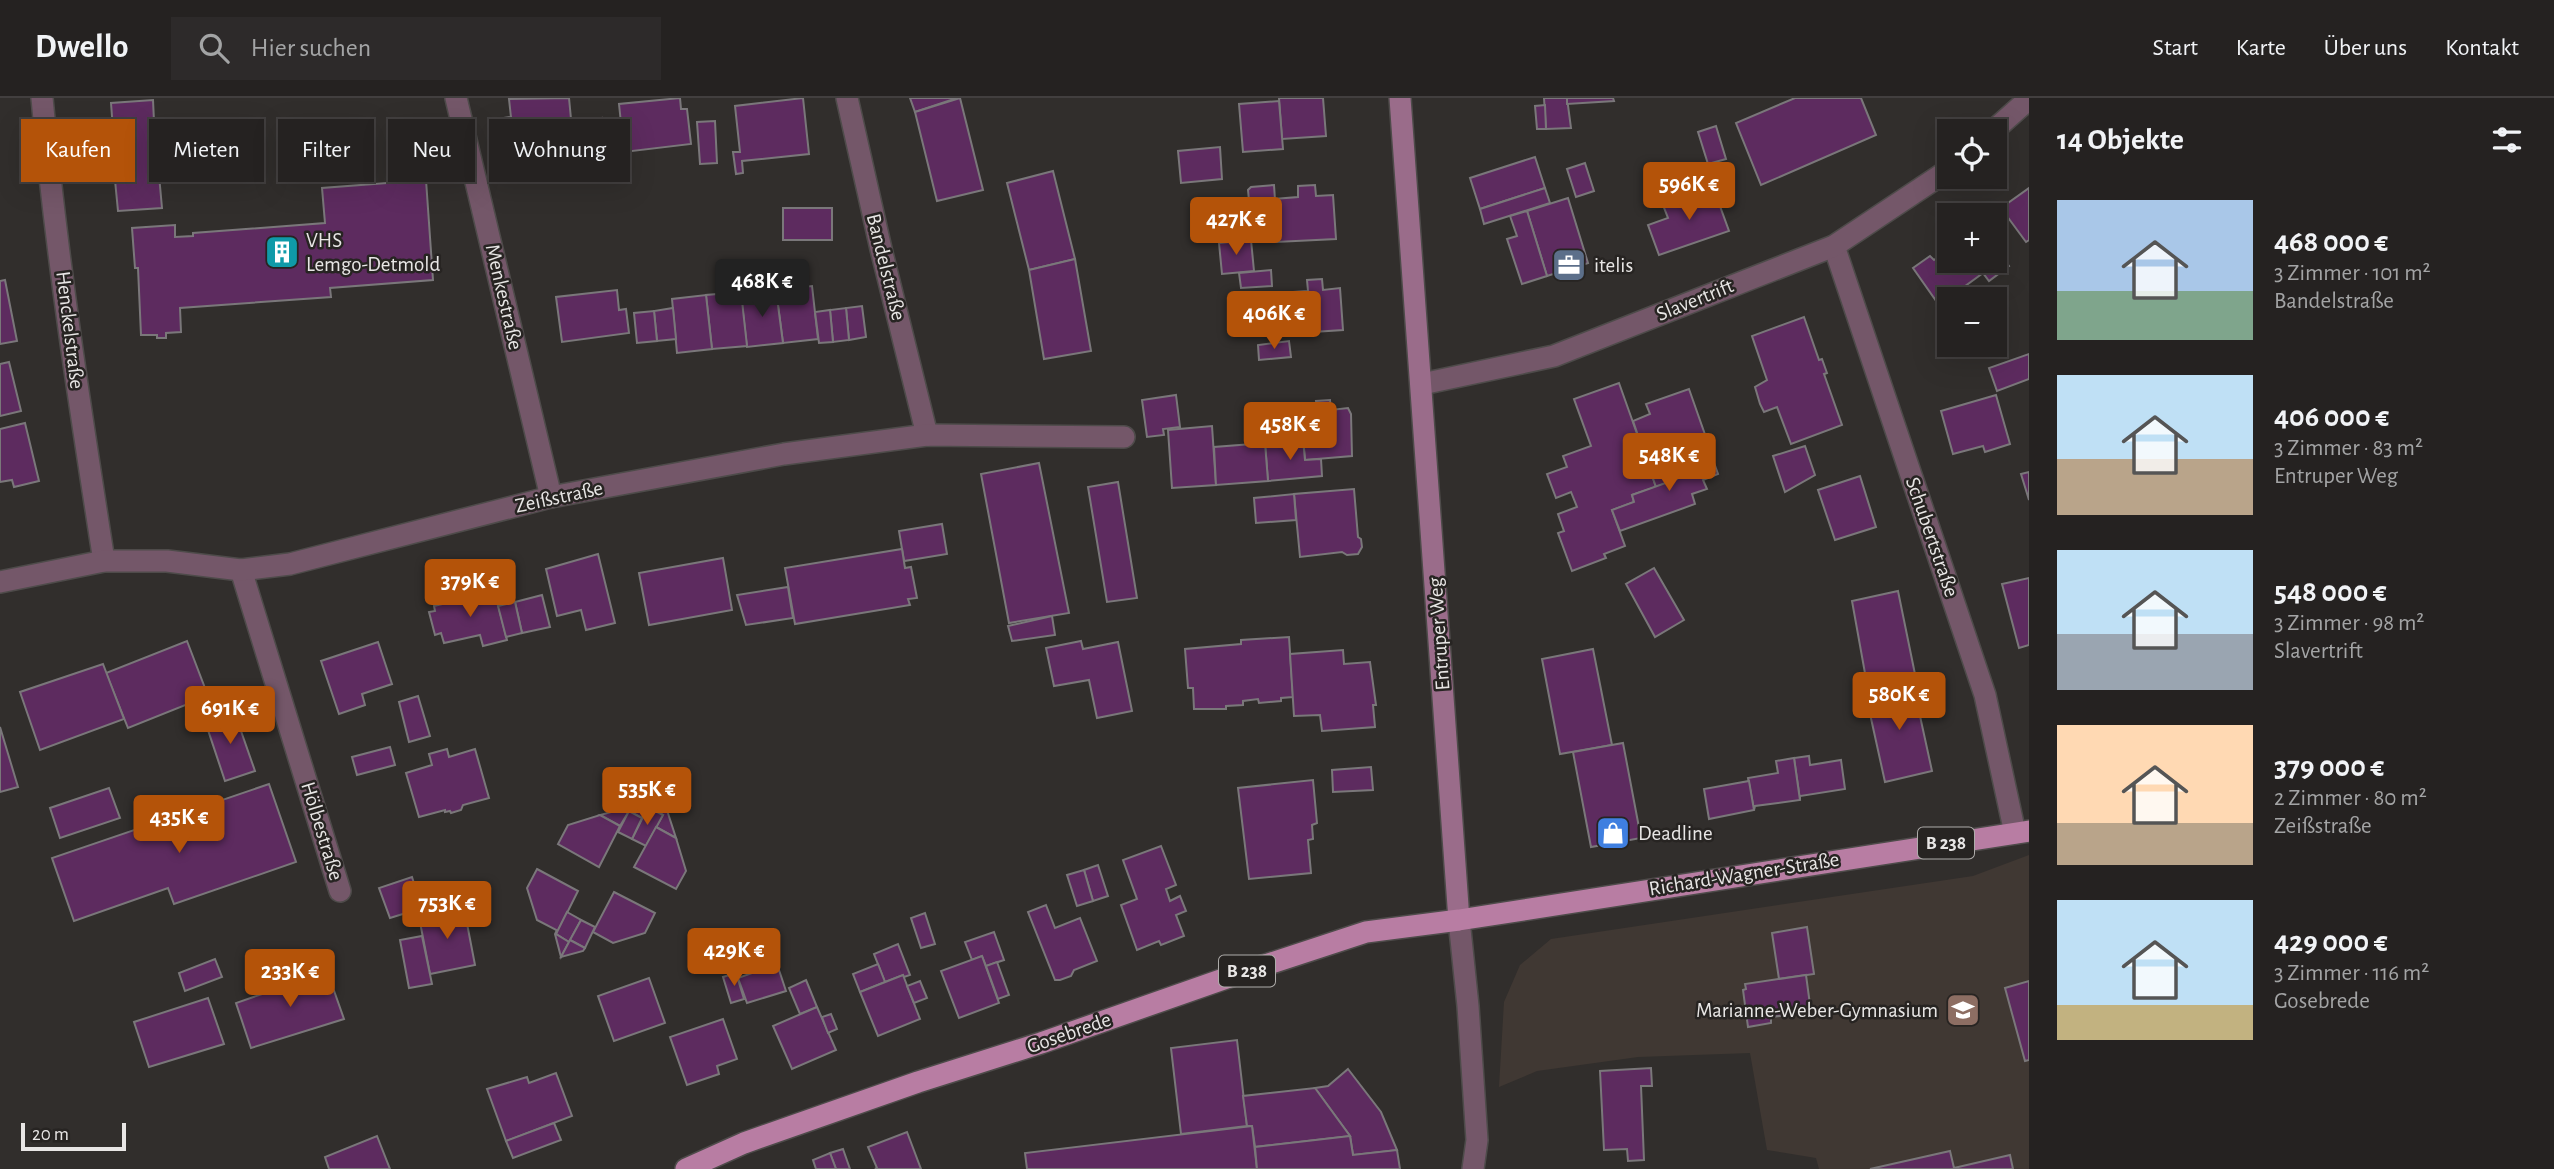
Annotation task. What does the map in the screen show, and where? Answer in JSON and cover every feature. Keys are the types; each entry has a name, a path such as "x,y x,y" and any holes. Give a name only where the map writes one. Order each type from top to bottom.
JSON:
{"main road":[{"name":"Entruper Weg","path":"1400,98 1459,920"},
{"name":"Richard-Wagner-Straße","path":"1459,920 2022,832"},
{"name":"Gosebrede","path":"686,1169 744,1143 905,1086 1041,1043 1366,932 1459,920"}],"street":[{"name":"Henckelstraße","path":"42,98 48,169 104,561"},
{"name":"Menkestraße","path":"456,98 551,497"},
{"name":"Bandelstraße","path":"847,98 927,435"},
{"path":"2006,119 2029,99"},
{"name":"Slavertrift","path":"1422,384 1554,356 1834,246 1937,178"},
{"name":"Schubertstraße","path":"1834,246 1985,695 2022,832"},
{"name":"Zeißstraße","path":"0,582 104,561 167,561 241,570 290,564 551,497 784,454 927,435 1124,437"},
{"name":"Hölbestraße","path":"241,570 340,891"},
{"name":"Entruper Weg","path":"1459,920 1477,1140 1473,1169"}],"shaded area":[{"path":"2029,855 2029,1169 1819,1169 1816,1158 1767,1150 1750,1053 1638,1057 1537,1071 1499,1087 1504,1002 1520,965 1551,939 1973,876"}],"building":[{"path":"569,98 571,119 511,119 509,99"},
{"path":"680,98 681,109 687,109 691,144 630,151 630,119 621,119 619,104"},
{"path":"803,98 809,154 742,161 743,173 736,174 733,152 740,152 735,106"},
{"path":"910,98 957,98 915,112"},
{"path":"960,98 983,190 937,201 915,112"},
{"path":"1279,98 1323,98 1326,136 1282,139"},
{"path":"1544,98 1567,98 1571,128 1546,129"},
{"path":"1567,98 1613,98 1614,101 1567,104"},
{"path":"1795,98 1861,98 1876,135 1761,185 1736,123"},
{"path":"153,100 154,119 149,119 149,182 160,182 162,208 118,211 115,182 135,182 135,119 112,119 111,103"},
{"path":"1279,101 1283,149 1243,152 1239,104"},
{"path":"1545,105 1546,129 1537,129 1535,106"},
{"path":"715,121 717,163 700,164 697,122"},
{"path":"1716,126 1726,159 1708,164 1698,132"},
{"path":"1220,147 1222,179 1181,183 1178,151"},
{"path":"1535,157 1545,188 1480,209 1470,178"},
{"path":"1585,163 1594,191 1576,197 1567,169"},
{"path":"1053,171 1075,259 1029,270 1007,183"},
{"name":"VHS Lemgo-Detmold","path":"426,182 433,280 330,288 331,297 180,308 181,332 166,333 166,338 141,335 138,268 135,268 132,228 175,225 175,237 193,236 193,233 325,223 322,188"},
{"path":"1274,185 1275,200 1249,201 1248,190 1251,187"},
{"path":"1315,185 1316,196 1333,195 1336,239 1276,242 1275,227 1250,229 1249,201 1298,197 1298,186"},
{"path":"1713,187 1729,231 1659,255 1648,225 1668,218 1663,205"},
{"path":"1545,188 1550,203 1484,224 1480,209"},
{"path":"2029,188 2029,240 2026,242 2007,216 2007,204"},
{"path":"1568,198 1588,263 1547,276 1527,211"},
{"path":"783,208 832,208 832,240 783,240"},
{"path":"1527,211 1547,276 1522,284 1507,239 1517,236 1510,216"},
{"path":"1251,240 1254,271 1222,274 1219,243"},
{"path":"1930,256 1934,260 1937,258 1937,273 1983,273 1964,287 1937,287 1937,302 1913,268"},
{"path":"1075,259 1091,351 1044,359 1029,270"},
{"path":"1271,270 1272,286 1241,288 1239,273"},
{"path":"1983,273 2000,273 1989,281"},
{"path":"1322,279 1323,290 1340,288 1343,330 1298,333 1294,292 1308,291 1307,280"},
{"path":"5,280 17,341 0,344 0,281"},
{"path":"812,286 818,339 783,343 776,290"},
{"path":"617,290 619,310 626,309 629,333 562,342 556,297"},
{"path":"776,290 783,343 747,347 741,295"},
{"path":"741,292 747,346 712,349 706,295"},
{"path":"1294,292 1298,333 1270,335 1267,294"},
{"path":"706,295 712,349 677,353 672,299"},
{"path":"862,306 866,337 849,340 846,308"},
{"path":"673,308 676,339 657,341 654,311"},
{"path":"846,308 849,340 833,342 830,310"},
{"path":"830,310 833,342 819,343 815,312"},
{"path":"654,311 657,341 637,343 634,313"},
{"path":"1804,317 1819,360 1822,359 1827,373 1824,374 1842,425 1791,444 1777,407 1764,412 1760,404 1755,387 1767,380 1752,336"},
{"path":"1289,341 1291,357 1259,360 1258,345"},
{"path":"2029,354 2029,379 1997,391 1989,368"},
{"path":"9,362 21,411 0,416 0,364"},
{"path":"1619,383 1656,487 1632,495 1634,502 1612,510 1625,546 1604,554 1606,558 1572,571 1558,533 1564,531 1558,514 1577,507 1571,492 1556,498 1547,474 1567,467 1563,456 1591,446 1574,399"},
{"path":"1689,389 1709,446 1691,453 1694,461 1673,468 1677,479 1656,487 1633,421 1650,414 1646,404"},
{"path":"1176,395 1180,427 1163,429 1164,435 1147,437 1142,400"},
{"path":"1996,395 2010,444 1985,452 1983,446 1953,454 1941,411"},
{"path":"1330,400 1331,410 1348,408 1351,414 1352,456 1305,460 1301,412 1317,411 1316,401"},
{"path":"25,423 39,481 14,487 12,480 0,482 0,429"},
{"path":"1212,426 1216,485 1172,488 1168,430"},
{"path":"1303,440 1305,460 1321,459 1322,476 1268,481 1265,443"},
{"path":"1265,443 1268,481 1216,485 1214,447"},
{"path":"1708,446 1718,474 1703,480 1707,489 1692,494 1695,504 1620,531 1612,510 1634,502 1632,495 1677,479 1673,468 1694,461 1691,453"},
{"path":"1805,446 1815,475 1785,492 1773,456"},
{"path":"1039,463 1069,613 1009,623 981,474"},
{"path":"2029,472 2029,500 2021,474"},
{"path":"1860,476 1876,527 1835,540 1818,490"},
{"path":"1118,482 1137,598 1107,602 1088,487"},
{"path":"1354,489 1358,537 1362,547 1358,554 1347,555 1342,552 1300,557 1294,494"},
{"path":"1294,494 1296,520 1256,523 1254,498"},
{"path":"942,524 947,554 904,561 899,531"},
{"path":"902,549 905,568 911,567 917,598 908,599 910,605 795,624 785,568"},
{"path":"598,554 615,623 586,630 581,610 557,616 546,569"},
{"path":"723,558 732,610 649,625 639,573"},
{"path":"1654,568 1684,620 1655,637 1626,584"},
{"path":"2029,578 2029,645 2019,648 2002,584"},
{"path":"493,585 507,640 483,646 480,635 444,643 441,633 435,635 429,612 435,611 434,606 480,595 478,588"},
{"path":"788,587 793,618 746,625 737,595"},
{"path":"1898,591 1917,684 1868,690 1852,601"},
{"path":"542,595 550,627 522,633 515,602"},
{"path":"515,602 522,633 506,637 498,606"},
{"path":"1052,616 1055,635 1012,641 1008,626"},
{"path":"1289,637 1293,697 1259,703 1258,699 1243,701 1243,705 1226,706 1226,709 1194,709 1193,688 1188,688 1185,649 1241,644 1241,640"},
{"path":"187,641 208,696 128,728 106,673"},
{"path":"1081,641 1083,649 1118,642 1132,711 1097,718 1089,680 1054,686 1046,648"},
{"path":"378,642 392,684 362,694 365,705 339,714 321,661"},
{"path":"1593,649 1612,745 1560,754 1542,659"},
{"path":"1343,650 1344,664 1370,662 1376,705 1373,705 1375,727 1322,731 1320,715 1294,716 1290,654"},
{"path":"103,664 124,719 40,750 20,692"},
{"path":"1913,684 1932,771 1885,782 1865,691"},
{"path":"418,696 430,736 409,742 399,702"},
{"path":"234,711 255,771 225,781 205,721"},
{"path":"0,727 18,787 0,792"},
{"path":"1623,743 1641,838 1591,847 1573,752"},
{"path":"390,747 395,765 357,775 352,757"},
{"path":"447,749 449,757 475,749 489,798 463,805 461,810 451,813 445,810 419,817 406,773 432,765 429,754"},
{"path":"1809,756 1810,765 1841,760 1845,789 1800,796 1800,800 1794,758"},
{"path":"1794,758 1800,800 1755,806 1754,810 1748,778 1778,773 1776,761"},
{"path":"1371,767 1373,790 1333,792 1332,770"},
{"path":"1313,780 1317,823 1312,825 1313,839 1308,840 1311,873 1249,879 1238,788"},
{"path":"1749,781 1754,810 1709,819 1704,789"},
{"path":"269,784 296,862 174,904 168,888 74,921 52,858"},
{"path":"109,788 120,818 60,838 50,808"},
{"path":"663,798 676,838 656,827 663,815 648,807 652,801"},
{"path":"652,801 642,818 629,811 620,826 600,815"},
{"path":"648,807 663,815 646,846 632,839"},
{"path":"629,811 642,818 632,839 618,832"},
{"path":"600,815 620,826 599,867 558,844 568,825"},
{"path":"656,827 676,838 686,871 676,889 634,867"},
{"path":"1161,846 1176,885 1166,889 1170,901 1180,896 1186,911 1176,915 1184,936 1161,945 1159,941 1137,950 1121,905 1137,899 1123,860"},
{"path":"1098,865 1108,896 1093,901 1084,870"},
{"path":"537,869 578,891 558,931 537,920 527,888"},
{"path":"1084,870 1093,901 1077,906 1067,875"},
{"path":"412,877 422,908 390,918 379,888"},
{"path":"614,892 655,913 645,933 613,943 593,932"},
{"path":"1046,905 1055,928 1080,918 1097,961 1074,970 1071,976 1060,980 1055,980 1028,912"},
{"path":"464,908 475,965 430,974 419,917"},
{"path":"567,912 581,920 569,942 556,934"},
{"path":"925,913 935,944 921,948 911,918"},
{"path":"581,920 595,927 585,948 570,940"},
{"path":"1807,927 1814,974 1779,979 1772,933"},
{"path":"557,930 556,934 569,942 561,957 555,934"},
{"path":"994,932 1004,960 986,966 982,956 972,960 965,942"},
{"path":"422,936 432,984 409,988 400,940"},
{"path":"570,940 585,948 583,951 561,957"},
{"path":"898,944 910,975 885,982 874,954"},
{"path":"982,956 999,1003 959,1018 941,971"},
{"path":"215,959 222,977 185,991 179,973"},
{"path":"997,962 1009,995 998,999 986,966"},
{"path":"777,964 786,991 747,1003 738,978"},
{"path":"878,964 885,982 860,992 853,974"},
{"path":"326,968 344,1019 251,1048 236,1003 265,993 264,989"},
{"path":"736,973 744,999 731,1003 723,977"},
{"path":"903,975 920,1019 878,1036 860,992"},
{"path":"1806,975 1811,1012 1771,1017 1771,1023 1748,1027 1743,990 1746,989 1745,984"},
{"path":"649,978 665,1023 614,1041 598,996"},
{"path":"806,980 817,1007 800,1014 789,988"},
{"path":"920,981 927,998 914,1003 907,986"},
{"path":"2029,981 2029,1060 2025,1061 2005,988"},
{"path":"208,998 224,1044 149,1067 134,1022"},
{"path":"817,1007 836,1050 792,1069 773,1026"},
{"path":"831,1014 837,1029 828,1033 822,1017"},
{"path":"723,1019 737,1059 717,1066 719,1074 687,1085 670,1037"},
{"path":"1237,1040 1247,1126 1181,1134 1171,1048"},
{"path":"1651,1068 1652,1086 1641,1086 1644,1160 1628,1161 1627,1149 1604,1150 1600,1071"},
{"path":"1348,1069 1381,1112 1397,1150 1353,1155 1350,1136 1315,1088 1328,1086"},
{"path":"556,1073 572,1116 506,1141 487,1089 527,1077 529,1083"},
{"path":"1315,1088 1350,1136 1255,1147 1252,1126 1247,1126 1243,1096"},
{"path":"554,1123 561,1140 513,1158 506,1141"},
{"path":"1252,1126 1257,1169 1027,1169 1025,1153"},
{"path":"907,1132 921,1169 875,1169 877,1168 868,1147"},
{"path":"377,1136 390,1169 329,1169 325,1157"},
{"path":"1350,1136 1353,1155 1397,1150 1400,1169 1257,1169 1255,1147"},
{"path":"843,1149 850,1169 836,1169 830,1153"},
{"path":"1950,1151 1954,1168 2010,1155 2013,1169 1870,1169"},
{"path":"830,1153 836,1169 816,1169 813,1160"}],"place":[{"name":"VHS Lemgo-Detmold","path":"282,252"},
{"name":"itelis","path":"1569,265"},
{"name":"Deadline","path":"1613,833"},
{"name":"Marianne-Weber-Gymnasium","path":"1963,1010"}]}
